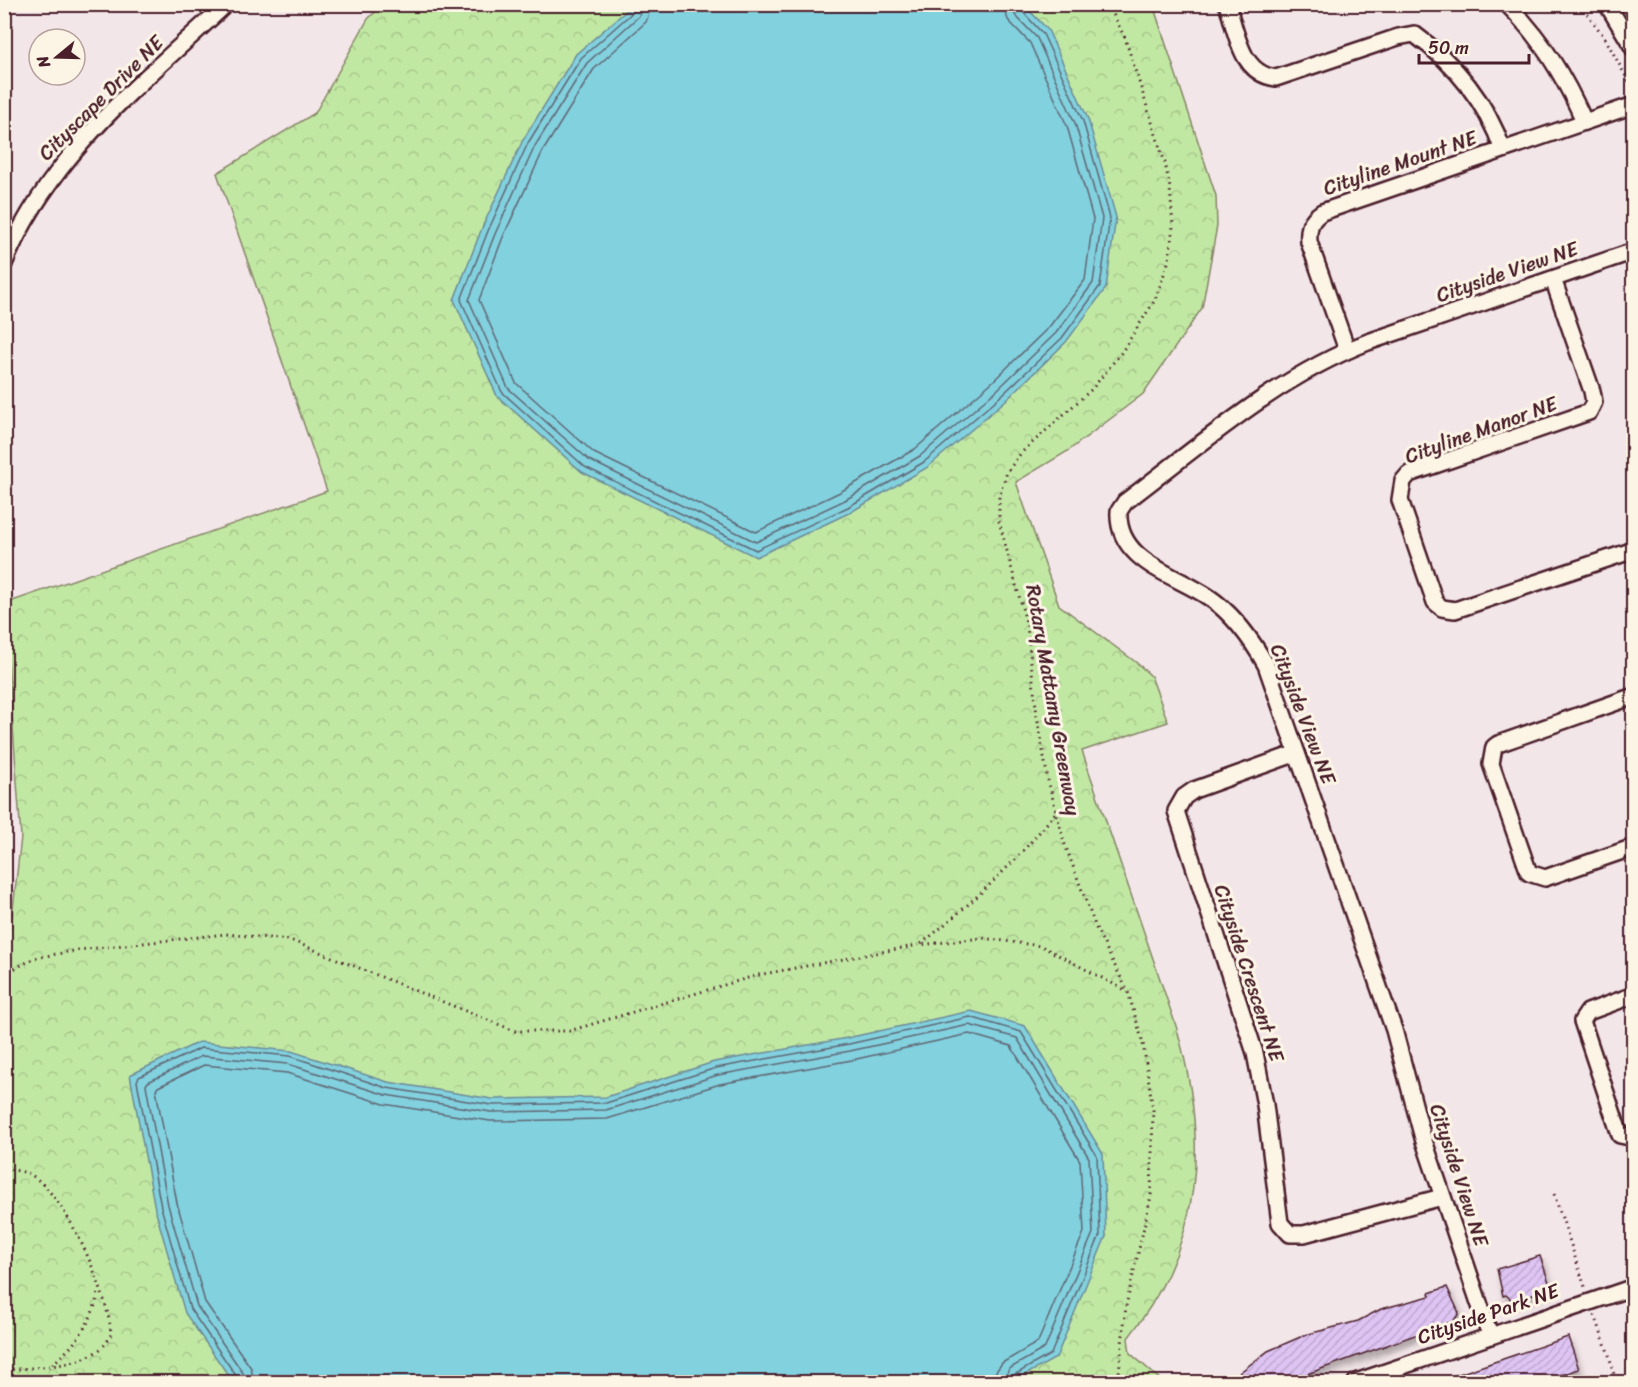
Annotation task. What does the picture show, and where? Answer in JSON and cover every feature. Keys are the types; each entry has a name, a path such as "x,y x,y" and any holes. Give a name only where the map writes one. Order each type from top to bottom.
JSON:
{"street":[{"name":"Cityscape Drive NE","path":"4,264 19,228 48,183 82,141 226,4"},
{"path":"1227,4 1247,61 1253,70 1265,77 1276,78 1398,37 1414,34 1459,74 1478,97 1493,122 1503,150"},
{"path":"1507,4 1539,41 1559,69 1584,121"},
{"path":"1607,4 1634,49"},
{"name":"Cityline Mount NE","path":"1347,350 1309,242 1310,224 1314,217 1322,212 1634,105"},
{"name":"Cityside View NE","path":"1490,1335 1442,1197 1401,1052 1275,687 1255,645 1210,598 1151,566 1129,545 1120,530 1119,511 1125,502 1270,394 1325,359 1553,279 1633,254"},
{"name":"Cityline Manor NE","path":"1553,279 1592,391 1594,402 1589,412 1409,474 1403,481 1400,500 1435,602 1447,610 1455,610 1634,550"},
{"path":"1634,696 1498,744 1494,747 1491,764 1529,873 1545,878 1634,847"},
{"name":"Cityside Crescent NE","path":"1297,753 1194,790 1184,797 1176,811 1255,1053 1265,1106 1280,1222 1290,1234 1304,1234 1442,1197"},
{"path":"1634,995 1588,1012 1582,1021 1620,1134 1634,1138"},
{"name":"Cityside Park NE","path":"1356,1383 1634,1287"}],"path":[{"name":"Rotary Mattamy Greenway","path":"1108,4 1125,38 1165,163 1170,188 1173,226 1169,260 1155,300 1138,328 1092,389 1022,453 1007,472 999,497 999,521 1027,626 1037,716 1056,812 1064,842 1096,928 1128,992 1143,1043 1154,1110 1150,1206 1126,1306 1118,1383"},
{"path":"1580,4 1605,39 1631,86"},
{"path":"4,313 4,332"},
{"path":"920,945 984,892 1022,855 1056,812"},
{"path":"4,974 35,958 78,950 226,934 290,940 515,1031 569,1031 758,975 920,945 981,938 1041,946 1128,992"},
{"path":"4,1169 31,1175 63,1207 79,1236 110,1326 108,1342 93,1355 49,1366 4,1370"},
{"path":"49,1366 65,1353 92,1314 98,1288"}],"green space":[{"path":"382,5 1153,5 1216,196 1217,226 1202,308 1143,394 1068,451 1016,482 1059,605 1151,676 1168,722 1082,751 1176,1026 1187,1068 1193,1109 1195,1149 1193,1189 1185,1227 1172,1265 1153,1302 1128,1338 1130,1353 1163,1382 5,1382 4,935 11,927 21,837 4,604 327,491 217,173 315,113 368,19"}],"water":[{"path":"633,5 1024,5 1048,30 1088,119 1116,217 1106,288 1066,342 1006,400 928,467 851,512 756,557 582,472 497,396 454,300 482,228 523,140 576,54"},
{"path":"971,1011 1025,1026 1103,1154 1106,1236 1056,1358 1012,1382 233,1382 185,1313 155,1209 130,1075 199,1042 291,1051 388,1082 492,1099 606,1097 714,1062 847,1038"}],"building":[{"path":"1540,1256 1551,1288 1513,1301 1506,1295 1503,1296 1497,1269"},
{"path":"1447,1287 1459,1313 1454,1321 1296,1378 1295,1376 1284,1383 1226,1383 1268,1351 1305,1335 1358,1321 1381,1309 1430,1296 1429,1293"},
{"path":"1568,1337 1579,1369 1538,1383 1441,1383 1441,1380"}]}
